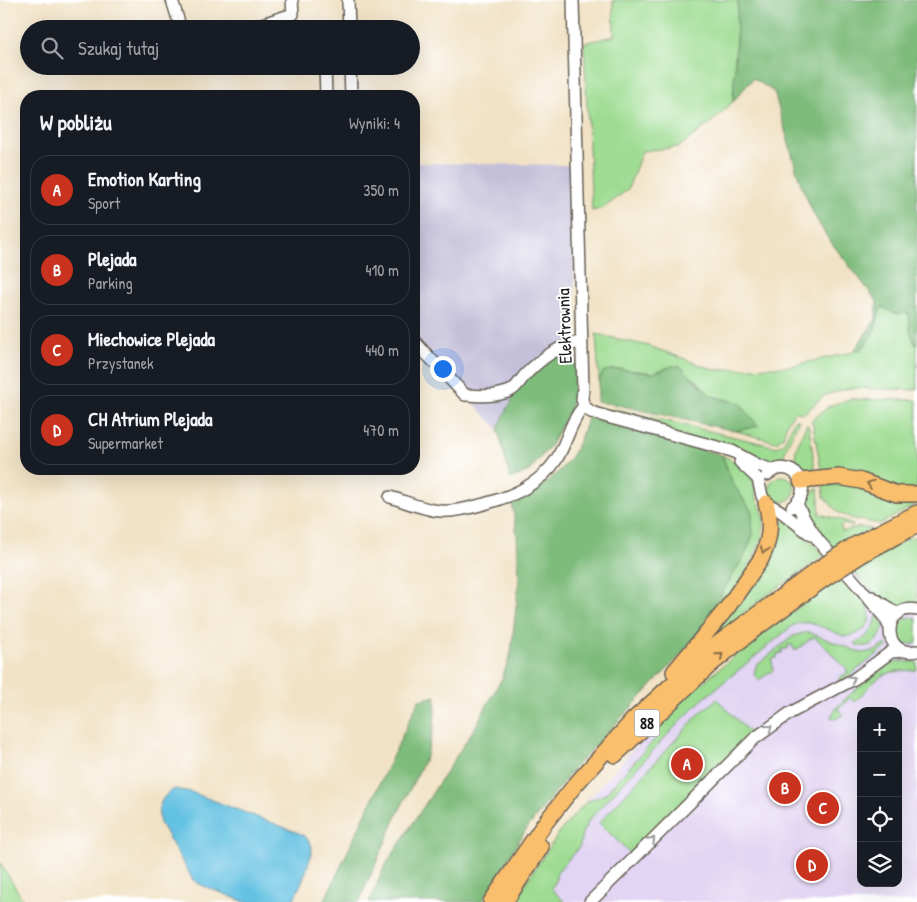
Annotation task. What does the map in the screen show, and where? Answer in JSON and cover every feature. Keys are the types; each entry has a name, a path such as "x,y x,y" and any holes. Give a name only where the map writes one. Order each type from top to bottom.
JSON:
{"main road":[{"path":"801,481 839,477 861,481 898,494 917,494"},
{"path":"589,769 627,720 679,667 727,608 754,571 765,550 768,538 769,502"},
{"name":"88","path":"491,902 545,823 589,769 634,720 712,648 820,574 886,535 917,513"},
{"name":"88","path":"886,535 917,525"},
{"name":"88","path":"504,902 553,827 598,772 709,666 820,574"}],"street":[{"path":"172,0 178,20"},
{"path":"274,20 292,14 292,0"},
{"path":"348,0 349,20"},
{"name":"Elektrownia","path":"573,0 582,399 584,406"},
{"path":"326,75 326,90"},
{"path":"350,75 351,90"},
{"path":"420,347 465,395 490,396 512,390 543,358 564,345 581,342"},
{"path":"390,497 440,511 459,511 524,489 555,462 575,419 584,406 591,412 732,451 758,465 772,470 786,468 797,475 801,481 802,495 797,504 788,509 769,502"},
{"path":"720,448 734,456 750,470 758,479 769,502 818,540"},
{"path":"769,502 763,479 772,470"},
{"path":"797,504 818,540 884,618 890,628 891,640 903,651"},
{"path":"861,589 898,614"},
{"path":"890,628 898,614 907,610 917,610"},
{"path":"590,902 754,738 790,713 854,679 891,652 917,651"}],"shaded area":[{"path":"420,163 573,165 575,343 513,390 511,404 498,429 420,347"},
{"path":"857,569 873,588 917,600 917,902 513,902 561,830 664,715 830,585"}],"green space":[{"path":"613,0 738,0 733,102 713,121 679,147 642,151 628,189 604,208 592,211 584,43 614,36"},
{"path":"738,0 917,0 917,345 910,330 909,313 897,314 881,307 869,340 865,345 853,352 876,319 877,301 827,237 813,213 800,182 774,92 753,78 733,102"},
{"path":"881,307 909,313 910,330 917,345 917,390 850,388 825,395 803,414 795,411 787,423 783,437 776,442 736,431 757,426 740,403 711,396 696,380 672,366 653,373 620,369 604,371 599,381 596,334 649,346 715,370 791,366 861,350 875,330"},
{"path":"575,343 576,388 569,411 551,445 529,471 510,479 498,429 511,404 513,390 525,375"},
{"path":"672,366 680,366 711,396 740,403 758,426 736,431 597,402 599,381 604,371 620,369 653,373"},
{"path":"850,399 917,400 917,488 907,489 822,475 811,421 829,406"},
{"path":"616,409 777,447 783,444 795,419 799,420 783,458 777,463 767,465 604,410"},
{"path":"588,416 610,424 722,455 733,484 752,512 753,535 745,555 690,645 574,768 525,831 482,902 369,902 385,866 474,729 502,678 511,653 519,580 517,535 512,503 538,488 555,475 569,460 576,448"},
{"path":"807,424 816,477 806,474 796,463 795,456 799,440"},
{"path":"722,455 736,462 753,481 756,496 764,515 762,534 757,551 737,585 690,645 745,555 752,512 733,484"},
{"path":"782,476 791,480 795,489 791,498 782,502 773,498 769,489 773,480"},
{"path":"846,484 883,496 917,497 917,504 880,524 854,519 839,513 824,497 823,485"},
{"path":"818,488 820,514 849,522 853,525 844,524 840,526 843,532 857,528 872,529 835,549 813,526 807,512 808,496"},
{"path":"786,520 825,555 760,600 709,641 776,526"},
{"path":"910,537 917,538 917,604 891,605 864,585 854,572"},
{"path":"844,576 860,594 869,609 868,623 863,630 854,635 844,636 810,623 797,624 791,627 702,700 590,819 582,833 580,846 557,872 555,883 551,888 565,902 515,902 514,900 561,830 586,802 605,794 656,738 657,723 664,715 752,642"},
{"path":"877,616 884,626 878,639 870,645 856,645 856,642 870,632"},
{"path":"911,617 917,619 917,643 909,644 899,639 897,629 899,624"},
{"path":"808,632 862,653 875,651 886,644 888,646 841,681 839,678 847,673 847,669 813,637 795,651 792,645 788,645 788,649 782,649 782,653 777,654 777,658 772,659 773,670 759,680 754,675 756,666 793,636"},
{"path":"897,661 917,662 917,670 895,672 881,677 855,702 850,698 838,709 843,715 835,719 831,717 840,704 860,686"},
{"path":"436,696 434,727 426,757 398,813 359,902 324,902 419,700"},
{"path":"717,699 751,734 631,854 599,823 701,712"},
{"path":"0,862 24,902 0,902"}],"water":[{"path":"175,789 191,792 299,833 307,838 312,847 312,852 308,867 292,902 245,902 193,880 160,823 159,818 159,808 163,799"}],"place":[{"name":"Emotion Karting","path":"687,764"},
{"name":"Plejada","path":"785,788"},
{"name":"Miechowice Plejada","path":"823,808"},
{"name":"CH Atrium Plejada","path":"812,865"}]}
